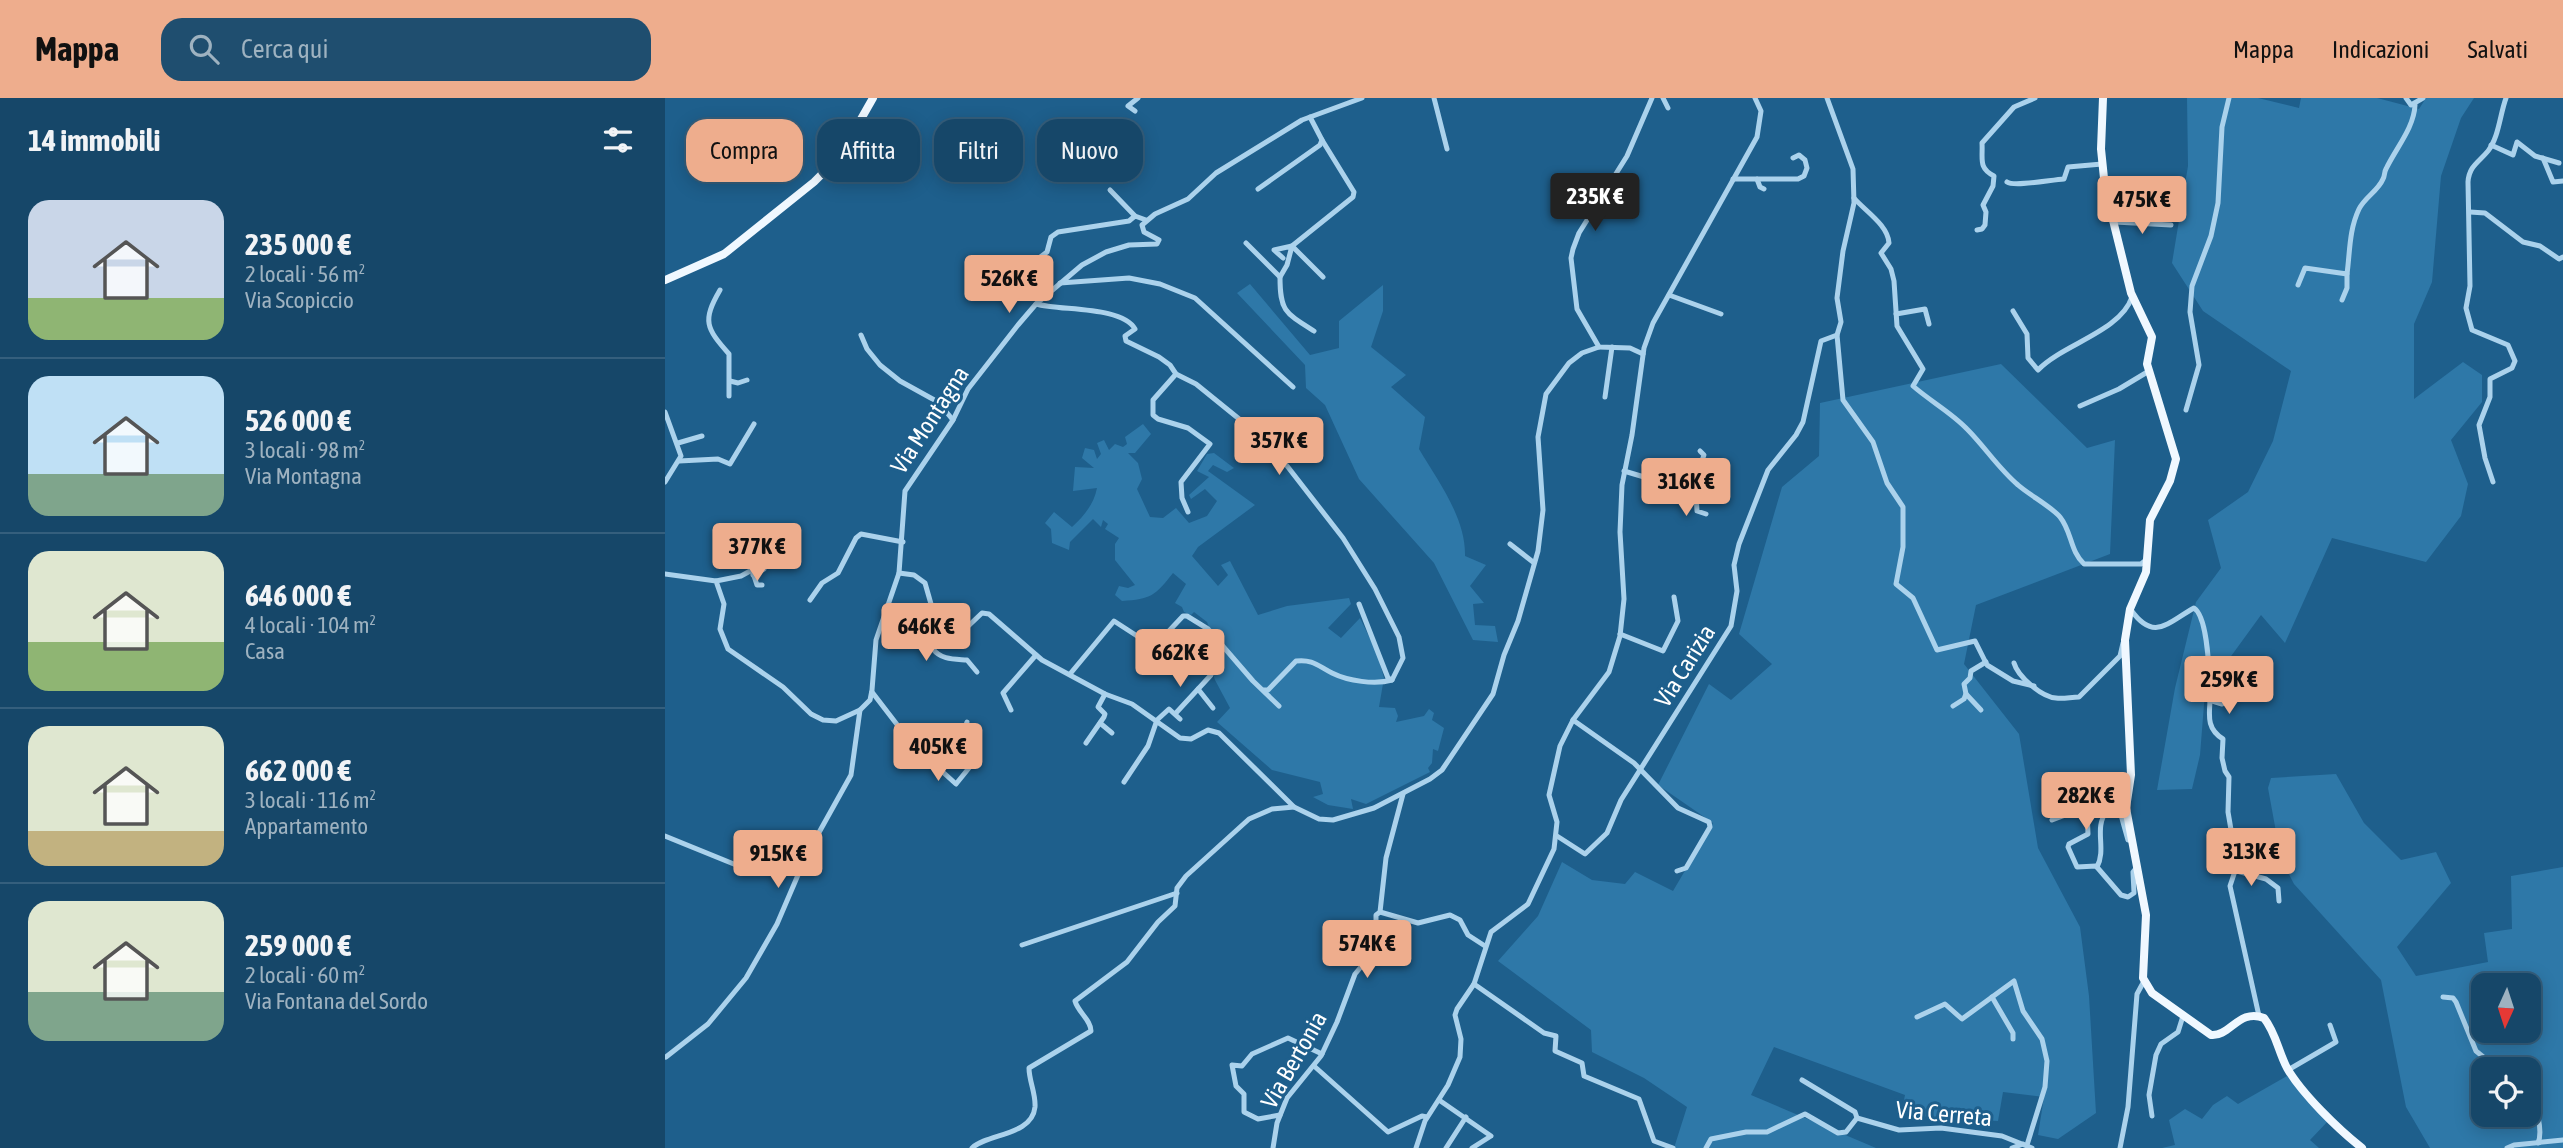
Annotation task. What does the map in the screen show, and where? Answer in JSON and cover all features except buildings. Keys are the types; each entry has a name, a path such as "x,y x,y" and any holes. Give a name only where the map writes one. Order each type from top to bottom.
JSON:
{"main road":[{"path":"665,280 724,254 814,182 840,156 873,98"},
{"path":"2103,98 2102,164 2107,196 2132,296 2152,337 2147,361 2176,463 2150,520 2146,572 2130,609 2125,640 2131,775 2126,808 2147,928 2144,981 2152,993 2215,1036 2240,1020 2259,1016 2266,1020 2276,1037 2288,1070 2329,1117 2362,1148"}],"street":[{"path":"1135,111 1128,106 1138,98"},
{"path":"1109,190 1135,216 1146,220 1188,199 1216,173 1310,117 1362,98"},
{"path":"1434,98 1447,149"},
{"path":"1599,347 1577,309 1571,258 1579,233 1627,156 1652,98"},
{"path":"1663,98 1668,107"},
{"path":"1416,1148 1427,1117 1439,1100 1459,1057 1461,1039 1455,1015 1474,984 1485,946 1492,932 1532,899 1557,836 1557,822 1549,795 1560,746 1573,720 1609,673 1620,634 1624,599 1620,532 1624,471 1648,335 1757,137 1761,111 1755,98"},
{"path":"1827,98 1853,169 1852,216 1843,251 1837,298 1841,322 1837,335 1843,400 1874,442 1887,483 1903,507 1903,547 1896,584 1913,598 1937,650 1975,641 1986,662 2013,681 2034,686"},
{"path":"1977,230 1985,225 1986,212 1983,205 1994,183 1994,176 1985,172 1982,166 1982,143 2014,107 2035,98"},
{"path":"2186,410 2199,365 2190,312 2192,286 2211,236 2218,203 2222,127 2228,98"},
{"path":"2406,98 2411,105 2415,105"},
{"path":"2342,300 2347,288 2348,246 2358,212 2364,199 2383,181 2386,169 2414,119 2415,105 2423,98"},
{"path":"2493,482 2479,425 2487,407 2490,379 2512,368 2515,361 2508,345 2472,330 2468,318 2469,173 2491,145 2506,98"},
{"path":"1283,258 1274,250 1292,246 1353,197 1354,192 1310,117"},
{"path":"1258,189 1320,145 1322,140"},
{"path":"2491,145 2513,155 2517,142 2535,156 2559,163"},
{"path":"1733,179 1787,176 1798,180 1804,176 1807,168 1805,160 1799,155 1793,158"},
{"path":"2543,158 2553,182 2563,181"},
{"path":"2007,182 2018,185 2027,181 2064,179 2068,167 2102,164"},
{"path":"1757,179 1759,187 1764,189"},
{"path":"1339,184 1347,181"},
{"path":"1854,198 1889,237 1889,243 1881,254 1891,269 1894,281 1897,326 1923,369 1913,386 1963,424 1989,457 2017,484 2058,514 2067,527 2077,558 2084,564 2141,564 2148,560"},
{"path":"2470,212 2485,213 2523,242 2540,246 2559,259 2563,257"},
{"path":"1018,290 1014,287 1015,275 1047,252 1051,237 1058,232 1129,221 1135,216"},
{"name":"Via Montagna","path":"666,1057 708,1024 746,978 777,924 803,864 851,775 860,710 870,699 872,692 876,640 889,609 899,573 905,491 953,420 968,389 1037,304 1082,265 1106,252 1141,243 1157,244 1162,240 1144,232 1142,225 1146,220"},
{"path":"2115,222 2171,225"},
{"path":"1245,243 1280,277"},
{"path":"1292,246 1287,265 1280,277 1280,302 1293,318 1314,331"},
{"path":"1292,246 1323,277"},
{"path":"2298,285 2305,268 2347,274"},
{"path":"1060,283 1129,278 1160,284 1195,298 1293,387"},
{"path":"720,290 710,307 707,323 714,337 729,354 729,396"},
{"path":"1669,295 1721,314"},
{"path":"2014,312 2027,334 2028,358 2038,370 2047,360 2079,343 2122,314 2128,308 2132,296"},
{"path":"1923,301 1929,324"},
{"path":"1037,304 1112,314 1131,323 1135,329 1125,337 1126,341 1159,357 1170,365 1176,374 1196,384 1270,444 1343,538 1375,589 1399,637 1403,658 1392,680 1379,684 1332,673 1307,660 1296,661 1268,690 1263,690"},
{"path":"1896,314 1925,309"},
{"path":"862,335 867,349 880,365 900,381 938,402 953,420"},
{"name":"Via Carizia","path":"1557,836 1585,854 1607,832 1621,800 1731,626 1737,591 1734,565 1739,544 1768,470 1803,422 1821,341 1837,335"},
{"path":"899,573 914,575 925,583 929,604 941,625 954,635 962,632 982,613 989,614 1051,666 1105,694 1132,704 1185,740 1208,730 1219,733 1294,807 1319,819 1333,820 1355,815 1403,794 1442,770 1493,694 1538,551 1543,510 1538,437 1548,389 1569,363 1582,353 1599,347 1612,347 1630,348 1643,354"},
{"path":"1605,397 1612,347"},
{"path":"2080,406 2133,383 2149,371"},
{"path":"1176,374 1153,400 1153,415 1188,428 1210,444 1181,482 1182,498 1188,512"},
{"path":"730,381 738,383 747,380"},
{"path":"665,412 681,456 665,482"},
{"path":"679,461 718,459 730,464 754,424"},
{"path":"678,443 702,436"},
{"path":"1691,491 1705,455 1700,451"},
{"path":"1624,471 1691,491 1696,495 1697,511 1706,514"},
{"path":"749,527 746,534 747,551 752,553"},
{"path":"810,600 822,583 838,573 856,538 861,534 903,542"},
{"path":"752,553 773,544"},
{"path":"1510,544 1533,562"},
{"path":"752,553 753,573 757,585 762,585"},
{"path":"665,574 716,581 764,569"},
{"path":"716,581 724,604 720,629 728,649 783,687 811,714 823,720 836,722 860,710"},
{"path":"1620,634 1663,651 1678,621 1674,597"},
{"path":"1359,604 1388,678 1392,680"},
{"path":"2130,609 2141,624 2152,627 2172,621 2194,608 2198,609 2205,632 2211,690 2209,720 2213,732 2223,739 2222,758 2225,771 2229,774 2228,812 2237,872"},
{"path":"1070,674 1114,621 1154,647 1182,616 1187,615 1208,629 1279,706"},
{"path":"941,625 933,649 935,653 946,658 967,660 977,672"},
{"path":"2014,663 2016,670 2034,686 2055,698 2079,697 2120,656 2125,640"},
{"path":"1011,710 1003,693 1037,655"},
{"path":"1981,709 1966,694 1963,684 1970,678 1971,671 1986,662"},
{"path":"2211,690 2222,677 2242,662 2248,669 2246,676"},
{"path":"1125,782 1149,746 1157,720 1169,709 1177,716 1212,675 1207,668"},
{"path":"1198,689 1213,708"},
{"path":"872,692 912,744 956,784 973,763 958,748 967,722"},
{"path":"2209,701 2222,704 2243,693"},
{"path":"1086,743 1105,714 1098,708 1105,694"},
{"path":"1952,706 1964,699 1966,694"},
{"path":"1573,720 1641,769 1678,808 1709,822 1710,827 1685,867 1677,871"},
{"path":"1100,723 1112,733"},
{"name":"Via Bertonia","path":"1273,1148 1280,1115 1293,1087 1322,1054 1338,1023 1355,975 1376,949 1376,915 1380,912 1385,858 1394,818 1403,794"},
{"path":"971,1148 986,1139 1019,1128 1030,1118 1035,1104 1029,1068 1091,1031 1090,1024 1077,1009 1075,1001 1127,962 1141,942 1175,906 1177,893 1186,876 1249,819 1272,809 1294,807"},
{"path":"2052,820 2087,808 2107,811 2121,815 2128,840 2131,840"},
{"path":"2087,808 2088,834 2070,844 2068,848 2077,867 2097,867 2121,895 2128,897 2134,893 2133,872 2137,867"},
{"path":"2097,867 2102,857 2099,829 2107,811"},
{"path":"665,836 751,871 781,860 803,864"},
{"path":"2237,872 2249,873 2279,888 2279,901"},
{"path":"2237,872 2229,881 2259,1016"},
{"path":"1022,945 1177,893"},
{"path":"1380,912 1418,923 1450,915 1460,920 1468,935 1485,946"},
{"path":"1917,1017 1945,1004 1962,1019 2014,981 2023,1011 2042,1038 2047,1061 2045,1087 2027,1146 2012,1148"},
{"path":"2120,1148 2127,1107 2137,993 2144,981"},
{"path":"1474,984 1544,1033 1556,1037 1555,1051 1582,1063 1584,1076 1639,1099 1654,1141 1673,1148"},
{"path":"1992,997 2013,1033 2013,1039"},
{"path":"2443,998 2453,998 2456,1002 2476,1051 2483,1057"},
{"path":"2152,1116 2149,1095 2156,1055 2161,1044 2178,1032 2183,1016"},
{"path":"2288,1070 2336,1042 2330,1025"},
{"path":"1280,1115 1252,1118 1244,1112 1244,1094 1236,1086 1232,1065 1242,1066 1252,1054 1288,1038 1322,1054"},
{"path":"1314,1066 1388,1132 1422,1116 1427,1117"},
{"path":"1706,1148 1711,1139 1746,1132 1767,1132 1805,1114 1838,1133 1846,1132 1857,1118 1855,1112 1802,1080"},
{"path":"1439,1100 1491,1136 1486,1148"},
{"path":"1445,1148 1466,1117"},
{"name":"Via Cerreta","path":"1857,1118 1899,1129 1941,1128 2002,1136 2027,1146"},
{"path":"2538,1143 2541,1136 2539,1127"},
{"path":"1472,1148 1489,1138"},
{"path":"2507,1148 2563,1140"}],"shaded area":[{"path":"2187,98 2258,98 2299,108 2301,98 2377,98 2419,109 2426,98 2474,98 2461,118 2441,176 2432,282 2414,324 2414,399 2463,362 2482,375 2482,402 2451,440 2468,484 2461,516 2426,562 2332,538 2285,643 2261,615 2205,692 2200,755 2192,789 2157,790 2175,688 2196,602 2221,568 2208,520 2248,492 2273,441 2291,371 2203,311 2172,263 2188,166"},
{"path":"1250,284 1310,355 1339,348 1339,321 1383,285 1383,311 1371,347 1406,375 1391,387 1425,417 1419,449 1456,514 1465,556 1486,565 1470,586 1484,603 1473,604 1475,625 1495,626 1498,642 1473,640 1434,563 1359,479 1325,405 1306,388 1305,365 1237,293"},
{"path":"2001,364 2087,448 2115,440 2110,554 1976,605 1964,664 2019,734 2038,848 2080,927 2089,996 2096,1113 2058,1139 2038,1135 2044,1097 2003,1092 1998,1121 1901,1115 1905,1095 1774,1047 1751,1095 1876,1148 1674,1148 1687,1107 1644,1078 1592,1052 1591,1030 1498,961 1538,916 1562,862 1592,880 1625,884 1635,872 1673,891 1713,823 1658,785 1709,684 1731,700 1772,664 1739,634 1782,487 1819,456 1820,403"},
{"path":"1143,424 1151,434 1135,453 1128,453 1138,463 1142,479 1137,489 1150,517 1163,518 1176,508 1189,523 1207,516 1217,501 1205,489 1191,499 1189,495 1209,477 1197,471 1207,454 1214,453 1234,468 1227,472 1213,465 1208,471 1255,505 1198,547 1192,556 1218,586 1228,575 1221,565 1230,561 1258,615 1287,606 1349,598 1351,604 1328,628 1341,638 1360,618 1377,653 1384,678 1379,707 1395,708 1398,716 1396,722 1424,716 1429,709 1434,713 1432,720 1444,728 1438,751 1433,749 1432,763 1428,768 1430,772 1366,804 1351,799 1353,809 1328,805 1313,797 1323,794 1320,782 1272,770 1217,722 1230,708 1209,662 1218,650 1207,622 1194,612 1191,615 1184,612 1182,607 1175,603 1186,584 1173,573 1152,595 1122,601 1115,595 1119,586 1128,588 1135,585 1115,560 1115,544 1119,538 1105,529 1108,524 1103,520 1101,527 1093,519 1070,542 1069,550 1052,543 1051,529 1045,523 1054,512 1072,527 1081,519 1096,494 1097,488 1073,491 1075,467 1094,468 1082,458 1085,448 1094,450 1097,459 1101,454 1097,443 1104,440 1109,450 1115,444 1123,447 1127,444 1125,437"},
{"path":"2336,774 2364,823 2401,860 2436,852 2451,883 2397,947 2416,976 2488,962 2484,933 2512,929 2511,876 2563,867 2563,1148 2430,1148 2406,1107 2381,980 2294,884 2281,859 2268,788 2271,778"},
{"path":"2287,1076 2329,1120 2310,1140 2319,1148 2162,1148 2175,1145 2169,1120 2185,1109 2202,1119 2213,1105 2227,1096 2238,1104"}]}
